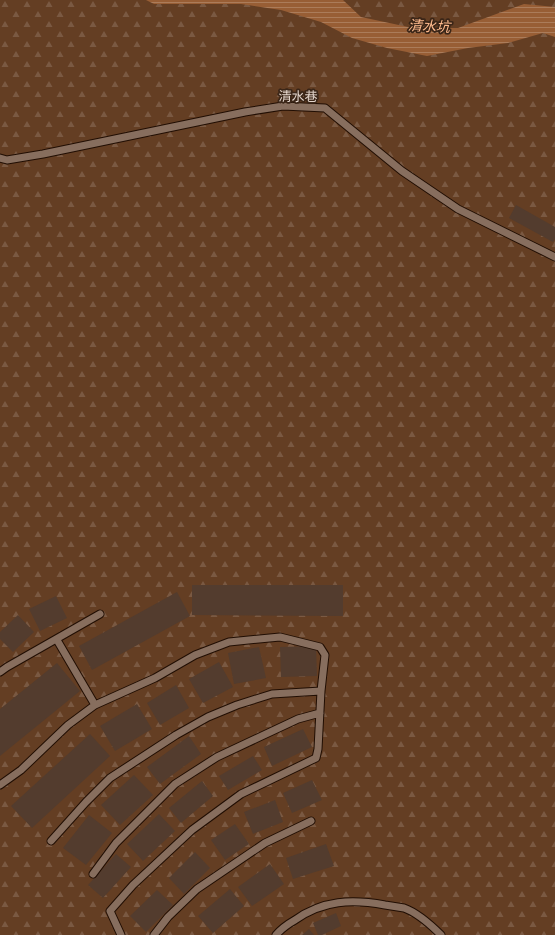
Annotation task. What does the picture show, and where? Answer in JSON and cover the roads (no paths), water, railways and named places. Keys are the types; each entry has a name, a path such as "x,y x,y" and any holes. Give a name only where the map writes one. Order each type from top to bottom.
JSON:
{"lane":[{"name":"清水巷","path":"0,158 7,160 43,154 245,112 283,106 325,108 402,171 458,209 555,257"},
{"path":"0,672 100,614"},
{"path":"0,784 21,770 68,725 96,705 155,678 195,655 230,642 280,637 320,647 323,650 325,655 321,691 318,749 316,758 241,794 192,830 162,857 110,911 121,935"},
{"path":"57,640 96,705"},
{"path":"51,841 110,778 156,748 202,721 237,705 272,694 321,691"},
{"path":"93,874 116,843 176,784 217,757 298,719 320,713"},
{"path":"154,935 168,917 197,889 265,843 311,821"},
{"path":"276,935 280,930 306,912 331,903 350,901 404,908 427,921 441,935"}],"water label":[{"name":"清水坑","path":"429,26"}]}
